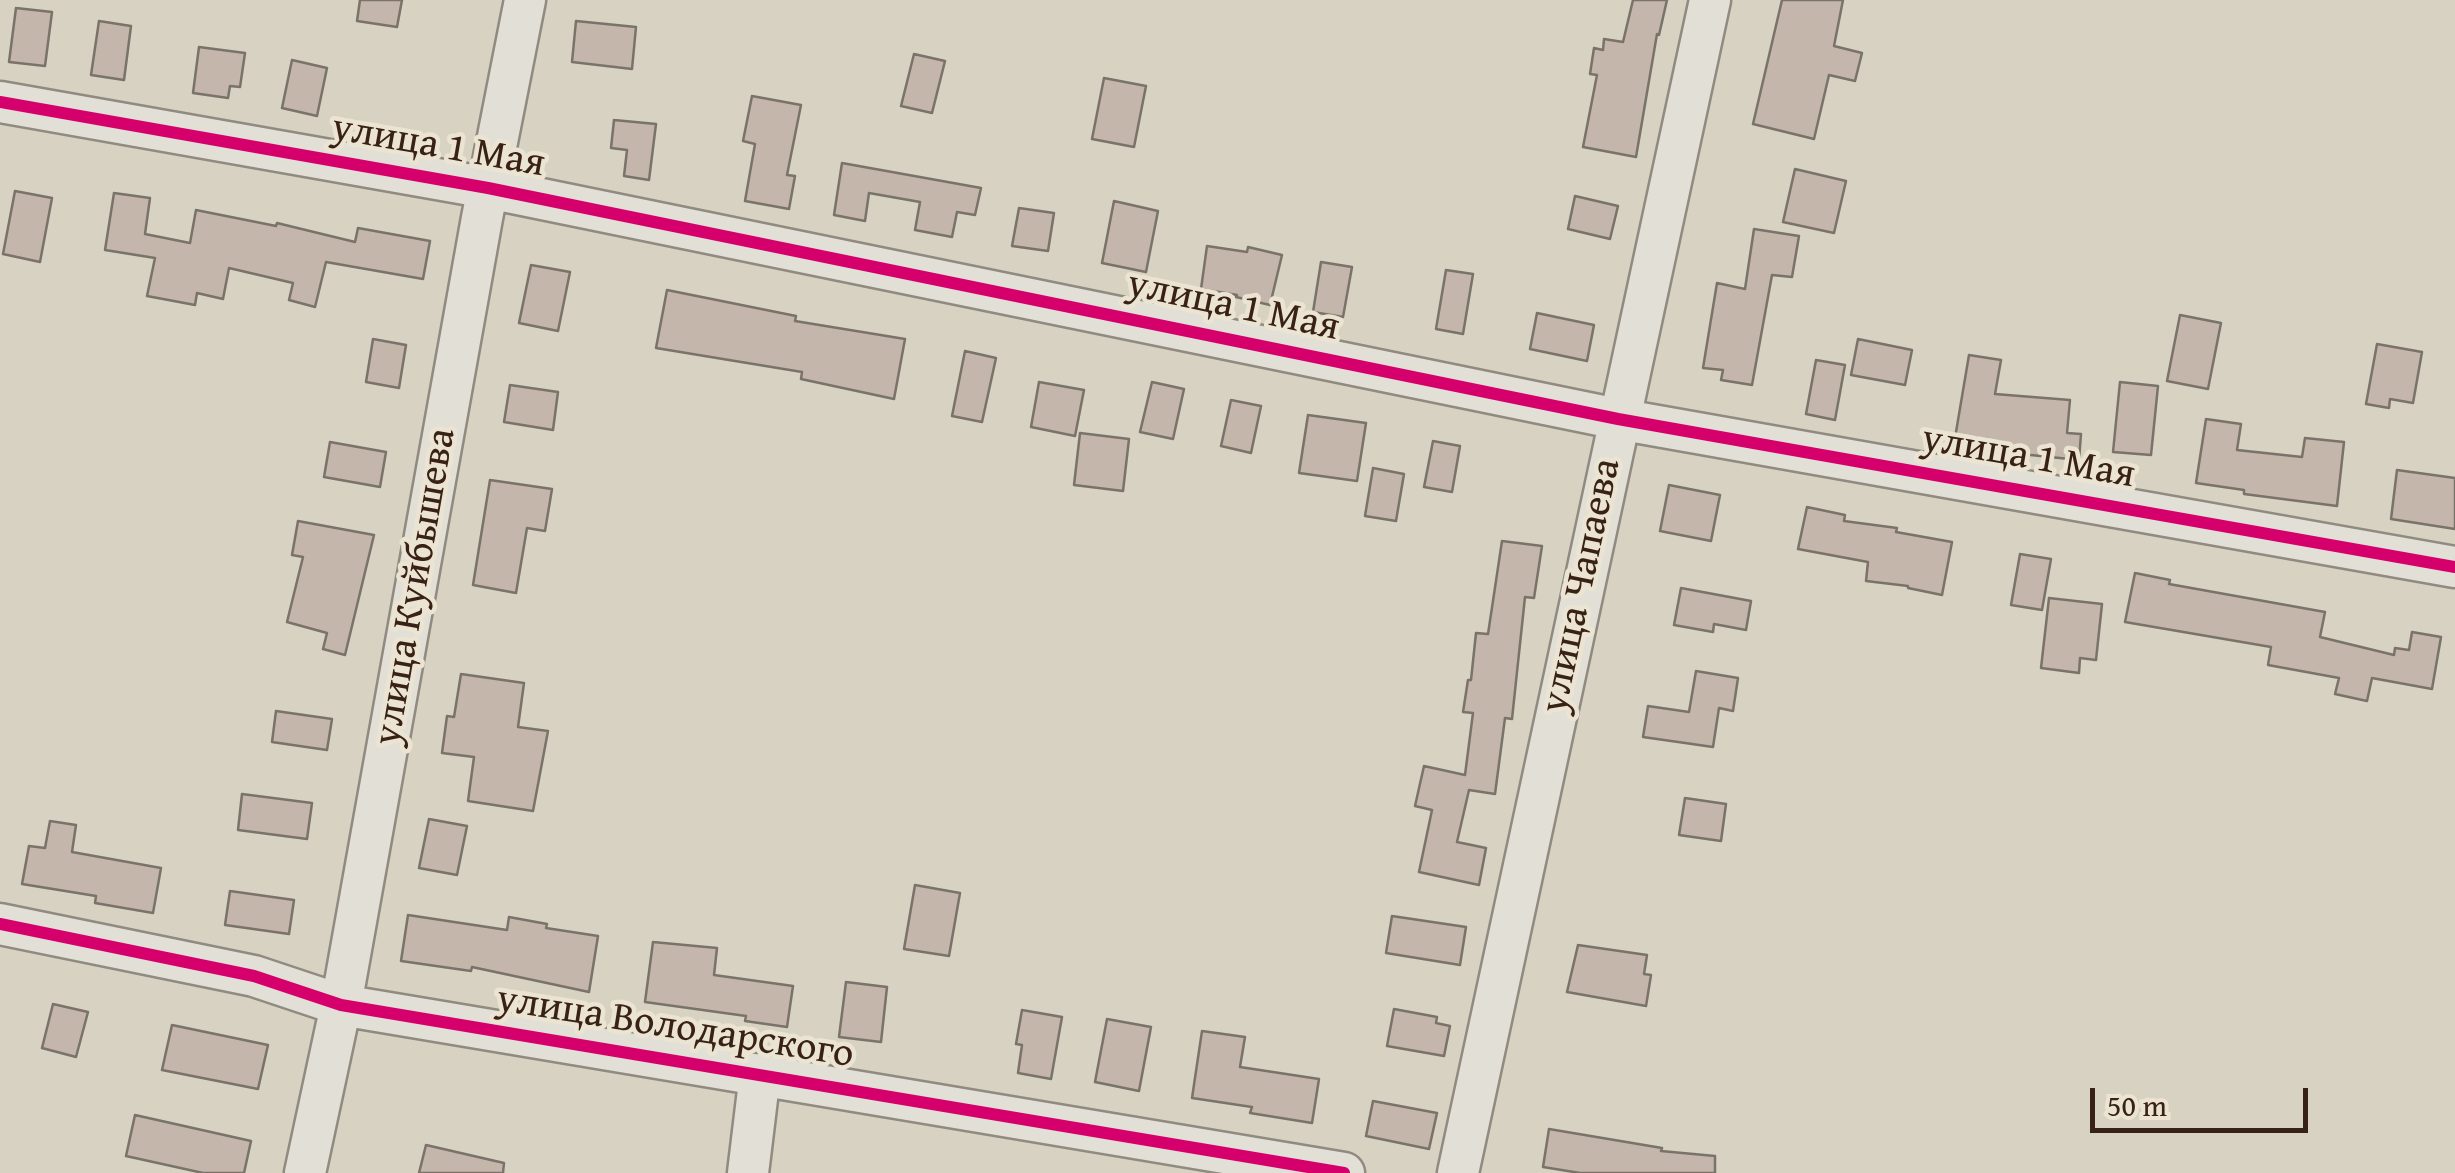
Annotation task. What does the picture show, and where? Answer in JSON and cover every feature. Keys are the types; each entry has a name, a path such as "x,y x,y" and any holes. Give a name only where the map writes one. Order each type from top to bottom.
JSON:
{"street":[{"name":"улица Куйбышева","path":"305,1173 340,1005 525,0"},
{"name":"улица Чапаева","path":"1458,1173 1710,0"},
{"name":"улица 1 Мая","path":"0,102 488,188 1618,419 2455,567"},
{"name":"улица Володарского","path":"0,924 254,976 340,1005 1344,1173"},
{"path":"748,1173 760,1074"}],"building":[{"path":"360,0 402,0 397,27 357,21"},
{"path":"1633,0 1667,0 1657,34 1636,157 1583,147 1597,75 1590,74 1594,48 1603,50 1604,39 1623,42"},
{"path":"1782,0 1843,0 1834,46 1862,53 1855,81 1829,75 1814,139 1753,124"},
{"path":"16,8 52,12 45,66 9,62"},
{"path":"99,21 131,26 124,80 91,75"},
{"path":"576,21 636,27 632,69 572,62"},
{"path":"199,47 245,53 240,87 230,86 228,98 193,93"},
{"path":"914,54 945,61 932,113 901,106"},
{"path":"292,60 327,68 317,116 282,108"},
{"path":"1104,78 1146,86 1134,147 1092,139"},
{"path":"752,96 801,105 787,175 795,176 789,209 745,201 755,144 743,141"},
{"path":"614,120 656,124 649,180 624,176 627,150 611,148"},
{"path":"842,163 981,188 975,215 957,212 952,237 915,230 920,202 869,193 865,221 834,215"},
{"path":"1795,169 1846,181 1834,233 1783,222"},
{"path":"15,191 52,198 40,262 3,254"},
{"path":"114,193 150,198 145,234 190,243 196,210 276,226 277,223 355,242 358,228 430,241 423,279 326,262 315,307 289,300 293,283 229,268 223,299 197,293 195,305 147,296 155,258 105,250"},
{"path":"1575,196 1618,206 1610,239 1568,229"},
{"path":"1114,201 1158,211 1146,272 1102,263"},
{"path":"1019,208 1054,213 1048,251 1012,246"},
{"path":"1754,229 1799,236 1792,277 1772,275 1752,385 1721,380 1723,370 1703,368 1717,283 1745,289"},
{"path":"1207,246 1247,252 1248,247 1282,255 1270,305 1201,289"},
{"path":"1321,262 1352,267 1343,317 1313,312"},
{"path":"531,265 570,272 558,331 519,323"},
{"path":"1446,270 1473,274 1463,334 1436,329"},
{"path":"667,290 796,316 795,321 905,339 894,399 801,379 802,372 656,348"},
{"path":"1537,313 1594,325 1587,361 1530,349"},
{"path":"2180,315 2221,323 2208,389 2167,381"},
{"path":"373,339 406,345 399,388 366,382"},
{"path":"1858,339 1912,350 1905,385 1851,375"},
{"path":"2377,344 2422,352 2413,403 2390,399 2389,408 2366,404"},
{"path":"965,351 996,358 982,422 952,416"},
{"path":"1969,355 2001,360 1995,394 2070,400 2067,433 2081,434 2079,460 2021,454 2022,448 1955,438"},
{"path":"1816,360 1845,365 1835,420 1806,414"},
{"path":"1039,382 1084,390 1075,436 1031,427"},
{"path":"1152,382 1184,389 1173,439 1140,432"},
{"path":"2120,382 2158,386 2151,455 2113,452"},
{"path":"510,385 558,392 553,430 504,422"},
{"path":"1231,400 1261,406 1251,453 1221,446"},
{"path":"1308,415 1366,423 1357,481 1299,473"},
{"path":"2206,419 2241,424 2237,450 2302,457 2305,438 2344,442 2337,506 2244,494 2244,490 2196,483"},
{"path":"1080,433 1129,439 1123,491 1074,485"},
{"path":"1433,441 1460,446 1452,492 1424,487"},
{"path":"330,442 386,452 380,487 324,477"},
{"path":"1373,468 1404,474 1396,521 1365,516"},
{"path":"2397,470 2455,478 2455,529 2391,519"},
{"path":"490,480 552,489 545,531 527,528 516,593 473,585"},
{"path":"1669,485 1720,495 1711,541 1660,531"},
{"path":"1807,507 1845,515 1844,521 1897,528 1896,532 1952,542 1942,595 1866,581 1868,562 1798,549"},
{"path":"298,521 374,535 345,655 323,649 327,633 287,622 303,557 292,555"},
{"path":"1502,541 1542,546 1534,598 1525,597 1512,719 1505,718 1495,794 1469,790 1457,842 1486,848 1479,885 1419,872 1432,810 1415,806 1424,766 1465,775 1473,713 1463,712 1468,680 1476,633 1488,634"},
{"path":"2020,554 2051,559 2042,610 2011,605"},
{"path":"2135,573 2170,580 2169,584 2325,612 2320,637 2394,655 2395,648 2409,650 2412,632 2441,637 2432,689 2372,678 2367,701 2335,694 2339,678 2268,665 2271,647 2125,622"},
{"path":"1681,588 1751,601 1746,630 1714,624 1713,632 1674,625"},
{"path":"2049,598 2102,604 2096,660 2080,658 2079,673 2041,668"},
{"path":"1696,671 1738,678 1733,711 1719,708 1713,747 1643,737 1648,706 1689,712"},
{"path":"461,674 524,683 518,727 548,731 533,811 468,801 474,757 442,753 447,716 454,717"},
{"path":"276,711 332,719 327,750 272,742"},
{"path":"242,794 312,803 307,839 238,830"},
{"path":"1685,798 1726,804 1721,841 1679,835"},
{"path":"429,819 467,826 457,875 419,868"},
{"path":"50,821 76,825 72,852 161,868 153,913 95,903 96,896 22,884 29,846 45,848"},
{"path":"915,885 960,893 949,956 904,949"},
{"path":"230,891 294,900 289,934 225,925"},
{"path":"408,915 507,930 509,917 547,924 546,928 598,936 589,992 472,967 471,971 401,961"},
{"path":"1392,916 1466,927 1460,965 1386,953"},
{"path":"653,942 717,948 714,975 793,986 787,1027 745,1021 746,1016 645,1002"},
{"path":"1578,945 1647,955 1644,974 1651,975 1646,1006 1567,992"},
{"path":"846,982 887,987 881,1042 839,1037"},
{"path":"53,1004 88,1012 76,1057 42,1048"},
{"path":"1394,1009 1437,1017 1436,1023 1450,1026 1444,1056 1387,1046"},
{"path":"1022,1010 1062,1017 1051,1079 1018,1073 1022,1045 1016,1044"},
{"path":"1107,1019 1151,1027 1139,1091 1095,1082"},
{"path":"172,1025 268,1045 258,1089 162,1070"},
{"path":"1202,1031 1245,1037 1240,1067 1319,1079 1312,1123 1250,1113 1252,1107 1192,1098"},
{"path":"1373,1101 1437,1113 1429,1149 1366,1136"},
{"path":"135,1115 251,1141 244,1173 203,1173 126,1156"},
{"path":"1549,1129 1662,1148 1661,1151 1715,1156 1715,1173 1580,1173 1543,1167"},
{"path":"426,1145 504,1163 503,1173 419,1173"}],"cycle path":[{"path":"0,102 488,188 1618,419 2455,567"},
{"path":"0,924 254,976 341,1005 1344,1173"}]}
